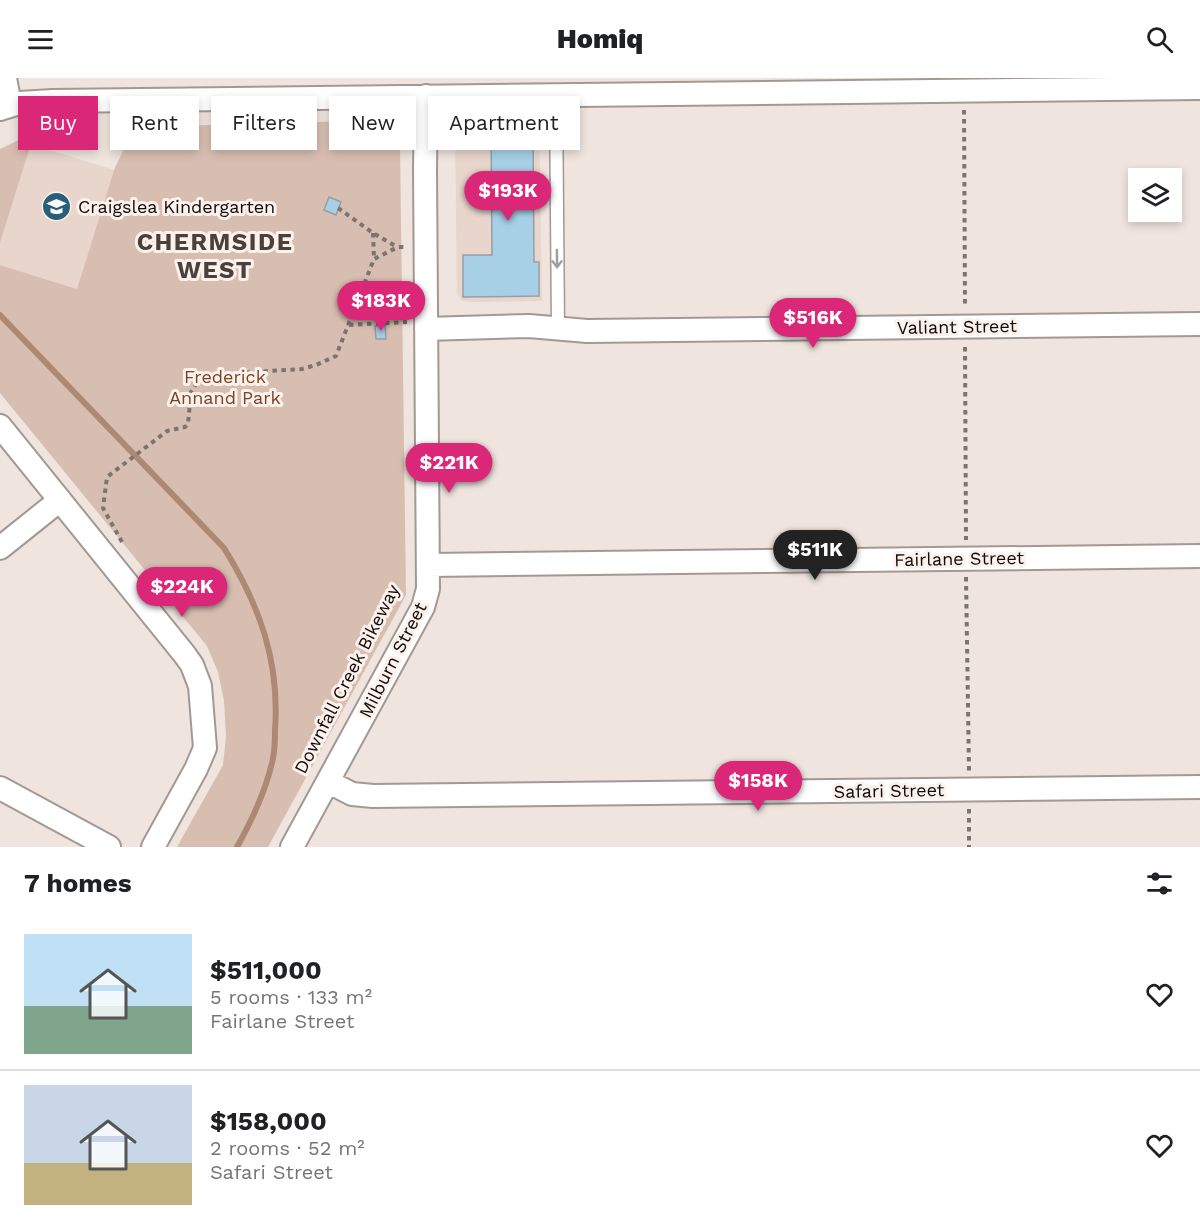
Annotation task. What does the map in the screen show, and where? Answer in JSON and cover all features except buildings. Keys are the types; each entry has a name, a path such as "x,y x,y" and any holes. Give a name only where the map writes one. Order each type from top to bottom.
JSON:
{"street":[{"path":"5,78 5,107 30,102 284,88 426,96 557,87 794,85 964,90 1031,84 1200,88"},
{"name":"Milburn Street","path":"292,847 423,607 428,589 429,565 414,328 426,96"},
{"name":"Valiant Street","path":"414,328 529,326 587,331 1200,324"},
{"path":"0,426 110,560 192,665 200,686 204,748 196,769 153,847"},
{"path":"0,548 60,500"},
{"name":"Fairlane Street","path":"429,565 1200,556"},
{"name":"Safari Street","path":"329,782 352,794 374,796 1200,787"},
{"path":"0,788 109,847"}],"lane":[{"path":"557,87 558,329"}],"path":[{"path":"964,90 964,316"},
{"path":"338,208 398,248"},
{"path":"110,560 125,547 103,508 107,477 167,431 181,429 188,424 191,392 196,384 237,373 302,369 336,356 374,259 373,233"},
{"path":"407,236 407,258"},
{"path":"374,259 398,248 407,247"},
{"path":"349,326 414,328 408,311"},
{"path":"964,338 966,547"},
{"path":"966,569 969,777"},
{"path":"969,801 969,847"}],"shaded area":[{"name":"Craigslea Kindergarten","path":"29,150 50,150 114,170 77,289 0,265 0,243"},
{"path":"455,150 540,150 542,301 474,302 463,301 457,294"}],"green space":[{"name":"Frederick Annand Park","path":"317,122 329,122 329,150 400,150 406,595 268,847 177,847 223,765 226,736 224,701 218,672 207,646 0,393 0,265 77,289 114,170 123,150 199,150 199,125 211,125 211,150 317,150"},
{"path":"18,140 18,150 29,150 0,243 0,149"}],"waterway":[{"path":"0,315 224,548 248,591 271,658 276,705 275,744 263,793 237,847"}],"place":[{"name":"Craigslea Kindergarten","path":"57,207"}],"district":[{"name":"CHERMSIDE WEST","path":"215,256"}]}
